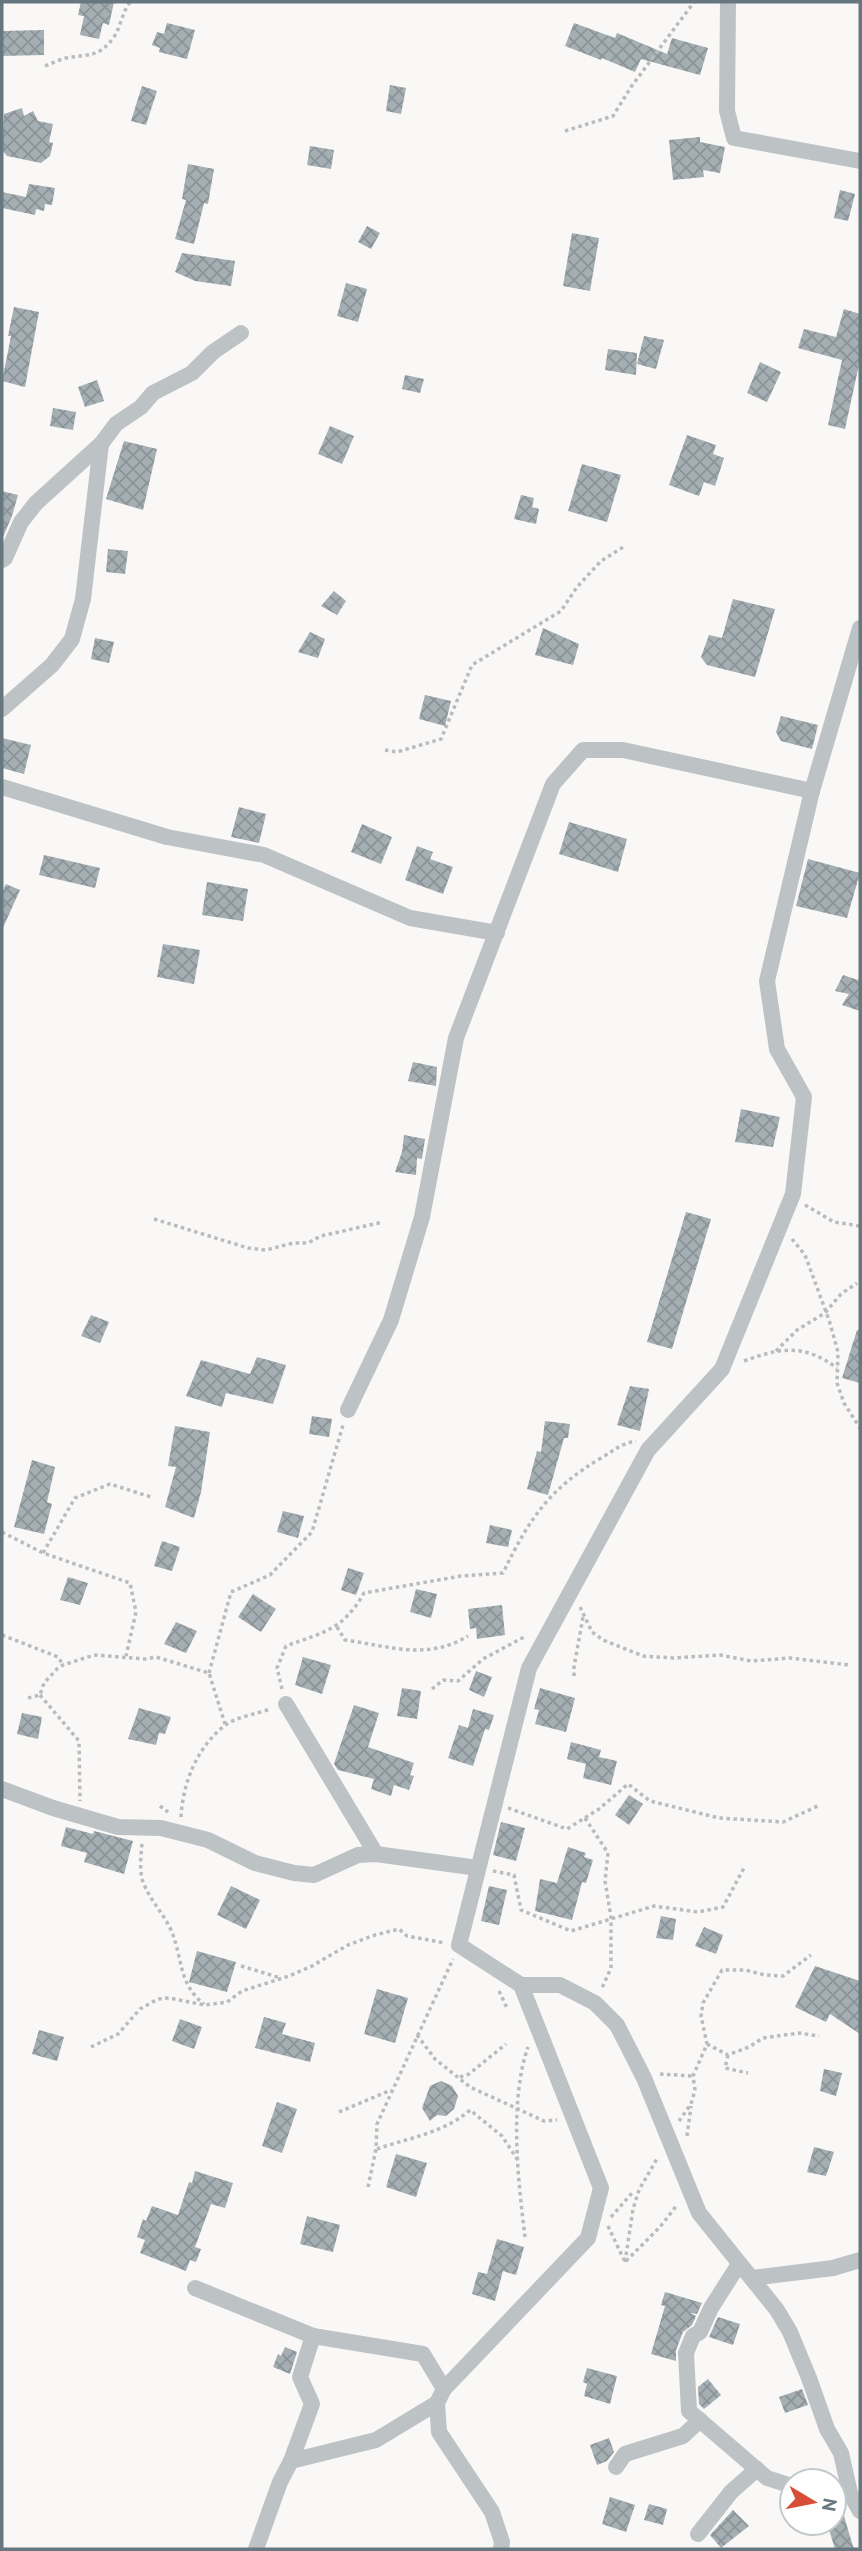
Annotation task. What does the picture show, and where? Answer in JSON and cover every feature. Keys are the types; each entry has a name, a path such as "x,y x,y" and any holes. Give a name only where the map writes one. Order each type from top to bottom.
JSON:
{"street":[{"path":"728,2 726,111 734,138 860,161"},
{"path":"2,560 21,522 36,503 101,444 116,424 141,407 153,394 192,373 213,352 241,333"},
{"path":"2,709 52,665 72,639 83,599 101,444"},
{"path":"843,2467 841,2453 827,2429 790,2332 752,2278 699,2213 644,2078 617,2025 595,2003 560,1985 520,1985 459,1945 528,1668 648,1450 722,1369 793,1194 804,1097 777,1049 767,981 812,791 860,628"},
{"path":"348,1410 391,1320 422,1217 456,1038 553,784 583,750 623,750 812,791"},
{"path":"2,787 167,837 264,855 410,918 496,933"},
{"path":"286,1704 376,1854"},
{"path":"2,1789 118,1828 161,1828 208,1840 255,1863 294,1873 314,1875 358,1855 376,1854 478,1868"},
{"path":"291,2461 376,2440 440,2396 587,2238 601,2188 520,1985"},
{"path":"752,2278 832,2268 860,2260"},
{"path":"739,2264 711,2308 701,2332 693,2336 686,2353 690,2411 767,2478 778,2482"},
{"path":"195,2288 313,2336 423,2354 440,2396 439,2432 492,2512 502,2542 500,2549"},
{"path":"256,2549 312,2403 300,2377 313,2336"},
{"path":"616,2467 625,2454 683,2437 700,2420"},
{"path":"698,2534 731,2493 757,2469"},
{"path":"848,2493 860,2511"}],"path":[{"path":"45,66 65,59 93,56 107,46 116,34 122,13 130,2"},
{"path":"565,131 613,116 631,87 694,2"},
{"path":"385,750 397,752 441,739 472,665 561,611 577,587 601,561 625,546"},
{"path":"793,1194 807,1207 834,1222 860,1226"},
{"path":"154,1219 248,1248 266,1250 293,1243 308,1243 321,1236 383,1222"},
{"path":"778,1231 788,1234 805,1255 838,1352 837,1383 844,1403 860,1428"},
{"path":"774,1353 797,1330 825,1312 841,1294 859,1281"},
{"path":"722,1369 758,1356 792,1349 815,1353 838,1368"},
{"path":"225,1724 209,1672 231,1592 270,1575 312,1532 348,1410"},
{"path":"181,1833 183,1800 194,1762 225,1724 286,1704 277,1668 286,1646 337,1627 355,1609 364,1593 461,1576 503,1573 522,1534 541,1507 578,1471 625,1443 660,1437"},
{"path":"43,1553 75,1499 110,1484 151,1496"},
{"path":"2,1532 43,1553 130,1583 136,1612 126,1656"},
{"path":"573,1587 592,1632 603,1640 643,1656 673,1658 720,1655 751,1661 790,1658 849,1665"},
{"path":"574,1676 583,1615"},
{"path":"337,1627 345,1640 419,1651 454,1644 468,1636"},
{"path":"2,1635 58,1657 63,1665"},
{"path":"432,1689 443,1680 458,1681 483,1659 528,1635"},
{"path":"40,1695 44,1683 63,1665 94,1655 146,1659 156,1657 209,1672"},
{"path":"28,1698 40,1695"},
{"path":"40,1695 79,1741 80,1815"},
{"path":"494,1804 567,1829 628,1784 650,1801 719,1818 783,1822 820,1805"},
{"path":"585,1818 608,1853 606,1881 611,1917 611,1968 595,2003"},
{"path":"144,1828 140,1861 142,1880 172,1932 184,1979 192,1995 205,2005"},
{"path":"478,1868 514,1875 521,1910 571,1931 654,1906 698,1912 723,1907 745,1866"},
{"path":"91,2046 118,2034 140,2009 158,1999 169,1998 205,2005 227,2002 242,1991 312,1966 348,1945 375,1934 399,1928 407,1936 459,1945 376,2124 376,2149 368,2188"},
{"path":"811,1955 783,1976 745,1970 722,1970 703,2003 701,2016 707,2044 728,2055 763,2038 799,2033 819,2036"},
{"path":"241,1966 282,1978"},
{"path":"418,2035 435,2059 481,2093 544,2121 573,2119"},
{"path":"525,2237 517,2132 518,2108 527,2047 542,2040"},
{"path":"458,2078 469,2074 506,2044"},
{"path":"728,2055 725,2067 748,2073"},
{"path":"644,2078 660,2074 693,2076"},
{"path":"340,2112 393,2089"},
{"path":"376,2149 457,2121 470,2110 502,2136 520,2164"},
{"path":"598,2199 625,2262 690,2193"}],"building":[{"path":"81,2 114,2 109,25 103,23 99,39 80,35 84,16 78,15"},
{"path":"167,23 195,30 187,59 159,52 160,48 152,45 157,32 164,34"},
{"path":"574,23 615,38 617,33 667,54 672,38 708,48 700,75 641,59 635,72 565,46"},
{"path":"44,30 44,55 2,56 2,31"},
{"path":"390,85 406,88 401,114 386,111"},
{"path":"142,86 157,91 146,125 131,121"},
{"path":"22,108 24,116 33,111 38,121 53,124 49,142 53,143 50,156 41,163 7,156 2,150 4,114"},
{"path":"700,137 700,142 725,147 720,173 703,170 704,177 673,180 669,140"},
{"path":"310,146 334,150 331,169 307,165"},
{"path":"188,164 214,169 208,204 204,203 194,244 175,239 186,200 182,199"},
{"path":"29,184 55,188 52,205 45,204 44,211 36,209 35,215 2,208 2,192 26,197"},
{"path":"840,190 855,194 848,221 834,218"},
{"path":"367,226 380,233 371,249 358,242"},
{"path":"572,233 599,238 590,291 563,286"},
{"path":"182,253 235,261 231,286 195,281 175,272"},
{"path":"346,283 367,289 358,322 337,316"},
{"path":"14,307 39,312 25,387 2,381"},
{"path":"844,309 860,314 860,360 845,429 828,425 842,360 798,348 804,329 836,337"},
{"path":"644,336 664,340 656,369 637,364"},
{"path":"608,349 637,353 636,375 605,370"},
{"path":"760,362 781,372 767,402 747,393"},
{"path":"405,375 424,379 420,393 402,389"},
{"path":"97,380 104,401 85,407 78,387"},
{"path":"53,408 76,412 73,430 50,426"},
{"path":"330,426 354,436 342,464 318,454"},
{"path":"687,435 716,445 713,454 724,458 715,486 704,482 699,496 669,485"},
{"path":"124,441 157,449 143,510 106,499"},
{"path":"582,464 621,475 607,522 568,511"},
{"path":"2,491 18,495 3,537"},
{"path":"521,495 534,498 532,507 539,509 536,524 514,519"},
{"path":"108,549 128,551 125,574 106,572"},
{"path":"334,591 346,601 337,615 321,606"},
{"path":"733,599 775,609 755,677 707,665 701,657 709,635 722,638"},
{"path":"543,628 579,644 573,665 535,655"},
{"path":"310,632 325,639 318,658 298,652"},
{"path":"95,638 114,642 109,663 91,659"},
{"path":"425,695 451,701 445,726 419,719"},
{"path":"781,716 818,725 812,749 781,741 776,732"},
{"path":"2,738 31,745 24,774 2,768"},
{"path":"239,807 266,814 259,843 231,837"},
{"path":"569,822 627,839 618,872 559,854"},
{"path":"362,824 392,837 381,864 351,852"},
{"path":"417,846 433,852 430,859 453,867 443,894 405,880"},
{"path":"44,855 100,868 95,888 39,875"},
{"path":"808,859 860,873 847,918 796,906"},
{"path":"207,882 248,889 243,921 202,915"},
{"path":"6,884 20,890 2,930 2,893"},
{"path":"163,944 200,950 194,984 157,977"},
{"path":"843,975 858,980 860,975 860,1011 842,1005 849,994 835,991"},
{"path":"413,1062 437,1067 436,1086 408,1081"},
{"path":"741,1109 780,1117 773,1147 735,1142"},
{"path":"404,1135 425,1139 422,1159 417,1158 416,1175 395,1172"},
{"path":"686,1212 711,1219 672,1349 647,1342"},
{"path":"91,1315 109,1322 100,1343 81,1336"},
{"path":"857,1330 860,1330 860,1383 842,1378"},
{"path":"257,1357 286,1365 273,1404 226,1393 222,1407 186,1396 201,1360 250,1374"},
{"path":"630,1386 649,1389 640,1431 617,1425"},
{"path":"312,1416 332,1419 329,1437 309,1434"},
{"path":"545,1421 570,1424 568,1438 564,1438 548,1495 527,1489 537,1451 541,1452"},
{"path":"175,1426 210,1432 201,1492 194,1518 165,1507 176,1467 168,1466"},
{"path":"32,1460 55,1467 47,1502 52,1504 44,1534 14,1527"},
{"path":"283,1511 304,1516 298,1538 277,1532"},
{"path":"490,1525 512,1530 508,1547 486,1543"},
{"path":"162,1541 180,1547 172,1571 154,1566"},
{"path":"348,1568 364,1573 356,1595 341,1590"},
{"path":"68,1577 88,1583 80,1605 60,1600"},
{"path":"416,1589 437,1594 431,1618 410,1612"},
{"path":"253,1594 276,1609 261,1632 238,1617"},
{"path":"502,1605 505,1635 477,1639 476,1628 470,1629 468,1609"},
{"path":"176,1622 197,1631 186,1653 164,1644"},
{"path":"303,1657 331,1665 322,1694 295,1685"},
{"path":"476,1671 492,1677 484,1697 469,1690"},
{"path":"402,1688 421,1691 417,1719 397,1716"},
{"path":"540,1688 575,1698 566,1732 535,1724 539,1710 534,1709"},
{"path":"354,1705 379,1713 368,1747 414,1763 410,1775 414,1776 409,1790 394,1785 391,1796 371,1789 374,1779 338,1770 334,1764"},
{"path":"139,1708 171,1717 165,1734 159,1733 156,1745 128,1739"},
{"path":"473,1709 494,1715 489,1730 485,1729 473,1766 448,1758 459,1725 468,1728"},
{"path":"22,1713 42,1717 38,1739 17,1734"},
{"path":"571,1742 601,1750 599,1757 617,1761 611,1785 583,1778 586,1764 567,1759"},
{"path":"629,1795 643,1804 629,1825 615,1815"},
{"path":"501,1822 525,1828 516,1861 493,1855"},
{"path":"66,1827 133,1841 124,1874 84,1862 87,1853 61,1846"},
{"path":"568,1847 586,1853 584,1857 593,1860 586,1883 582,1882 572,1920 535,1911 540,1879 557,1883"},
{"path":"231,1886 260,1900 246,1929 217,1915"},
{"path":"489,1886 507,1890 499,1925 481,1921"},
{"path":"661,1916 676,1919 673,1940 656,1938"},
{"path":"704,1927 723,1935 716,1954 695,1946"},
{"path":"197,1951 236,1962 227,1992 189,1982"},
{"path":"815,1966 860,1981 860,2034 830,2014 826,2022 795,2007"},
{"path":"377,1989 408,1998 395,2043 364,2034"},
{"path":"264,2017 286,2023 282,2034 315,2043 310,2062 255,2048"},
{"path":"180,2019 202,2027 194,2049 172,2041"},
{"path":"39,2030 64,2037 57,2061 32,2054"},
{"path":"824,2069 842,2073 836,2096 820,2091"},
{"path":"441,2081 452,2086 458,2096 454,2109 446,2116 437,2115 430,2121 422,2108 430,2086"},
{"path":"277,2102 297,2109 282,2153 262,2146"},
{"path":"814,2147 834,2152 826,2176 807,2172"},
{"path":"396,2154 427,2163 416,2197 386,2187"},
{"path":"195,2171 233,2183 225,2208 211,2204 195,2247 201,2249 196,2262 190,2260 186,2271 140,2253 145,2240 137,2237 143,2219 146,2221 152,2206 178,2215"},
{"path":"307,2216 340,2225 333,2252 300,2244"},
{"path":"497,2239 524,2247 516,2275 503,2271 495,2301 472,2294 478,2272 487,2274"},
{"path":"665,2292 702,2303 697,2314 690,2313 696,2316 692,2325 683,2332 676,2350 676,2361 651,2354 665,2306 661,2305"},
{"path":"718,2317 740,2324 733,2345 709,2337"},
{"path":"285,2347 297,2352 290,2374 273,2367 278,2354 281,2356"},
{"path":"587,2368 617,2376 610,2404 584,2396 587,2384 583,2382"},
{"path":"708,2379 721,2395 704,2409 699,2404 698,2387"},
{"path":"802,2389 808,2405 785,2413 779,2397"},
{"path":"609,2438 614,2452 607,2461 597,2465 590,2445"},
{"path":"610,2497 635,2505 626,2532 602,2524"},
{"path":"649,2504 667,2509 663,2525 644,2520"},
{"path":"733,2510 749,2526 721,2548 710,2535"},
{"path":"848,2529 854,2549 835,2549 831,2537 848,2537"}]}
